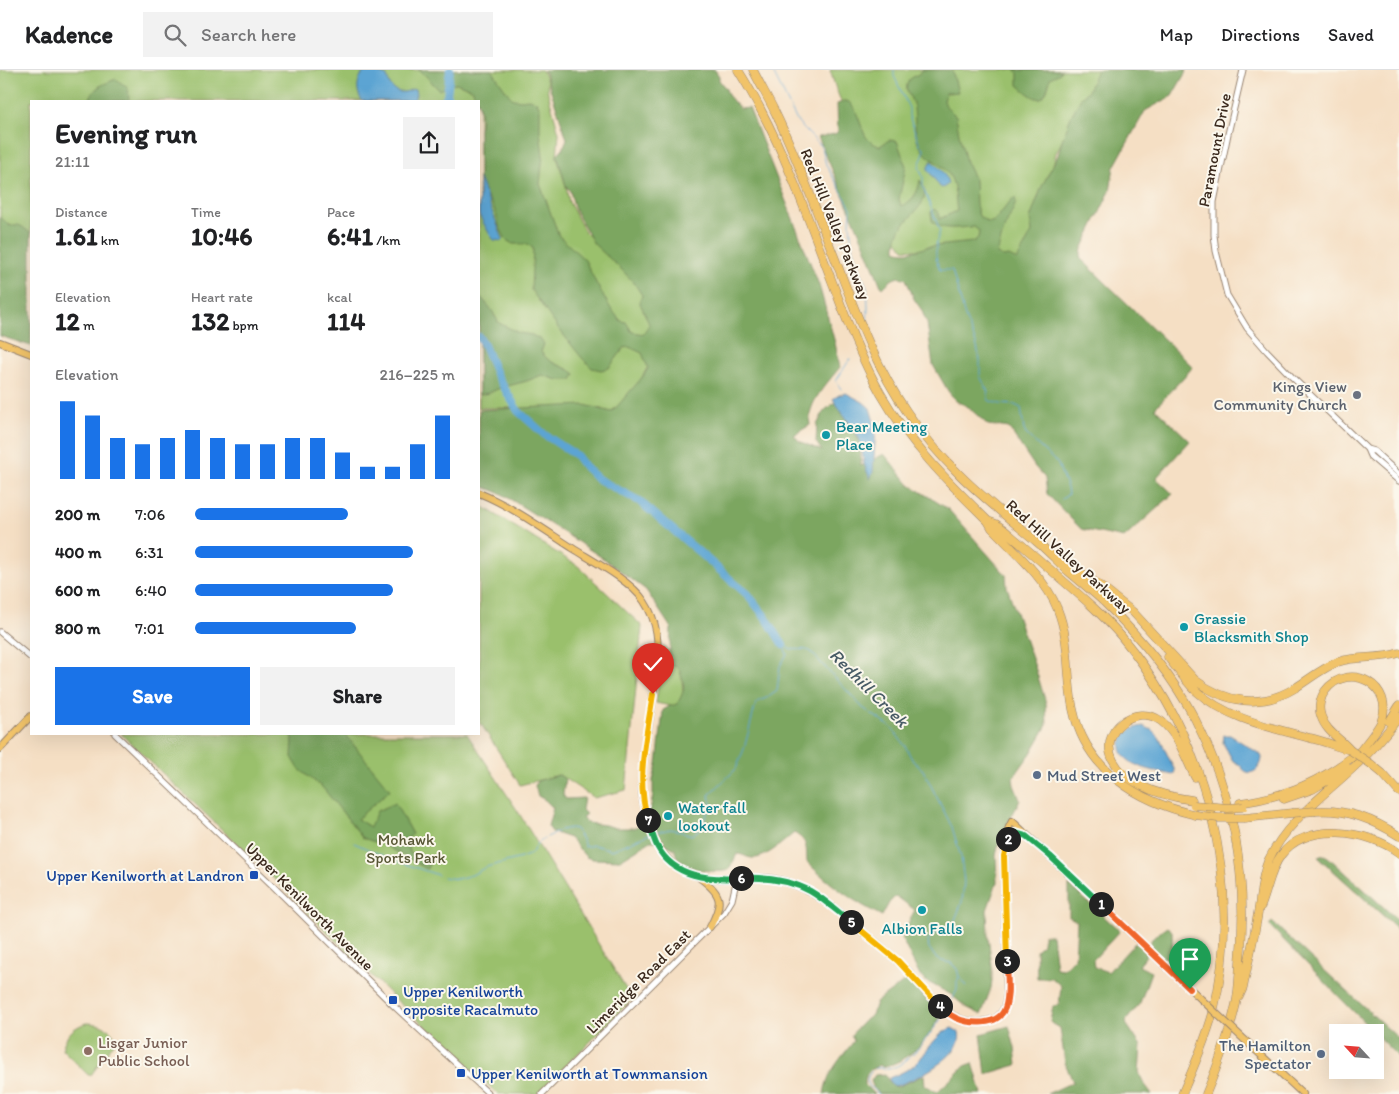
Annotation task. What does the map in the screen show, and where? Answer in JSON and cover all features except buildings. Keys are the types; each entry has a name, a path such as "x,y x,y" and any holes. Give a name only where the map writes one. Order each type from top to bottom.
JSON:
{"highway":[{"name":"Red Hill Valley Parkway","path":"738,70 760,106 775,138 860,352 892,412 915,444 949,483 988,521 1003,529 1095,608 1130,648 1160,691 1190,749 1217,840 1221,865 1223,898 1222,952 1218,984 1206,1037 1182,1094"},
{"name":"Red Hill Valley Parkway","path":"752,70 775,112 799,167 851,301 878,362 893,391 918,429 956,472 1102,600 1149,650 1167,674 1194,718 1211,754 1224,789 1232,821 1240,870 1243,920 1236,1002 1223,1050 1206,1094"},
{"path":"988,521 992,528 1043,583 1057,606 1067,642 1073,709 1078,727 1098,760 1122,784 1153,802 1196,815 1218,818 1245,818 1316,811 1338,811 1358,815 1399,836"},
{"path":"1041,545 1103,588 1133,612 1195,680 1205,688 1225,697 1246,701 1264,700 1285,694 1328,666 1343,660 1399,653"},
{"path":"1143,623 1185,680 1196,691 1221,708 1256,724 1350,750"},
{"path":"1362,754 1381,722 1384,704 1373,685 1361,678 1347,676 1337,679 1323,694 1319,706 1324,724 1350,750 1371,764 1399,792"},
{"path":"1236,1002 1243,988 1263,876 1271,854 1282,837 1383,730 1399,706"},
{"path":"1193,803 1145,787 1120,770 1112,759 1110,747 1111,736 1117,727 1130,717 1140,714 1152,716 1163,722 1173,734 1205,796"},
{"path":"1116,778 1170,800 1228,808 1275,802 1313,789 1380,742 1399,717"},
{"path":"1258,912 1276,862 1285,850 1301,839 1317,834 1343,832 1380,842 1399,853"}],"main road":[{"path":"0,342 30,354"},
{"path":"480,493 508,506 619,578 638,593 651,613 658,642 658,667 643,761 642,790 647,818 656,843 660,851 677,867 690,874 711,879 756,878 779,880 810,892 853,923 898,961 939,1006 950,1015 974,1023 994,1020 1004,1011 1006,1002 1004,856 1005,838 1012,822 1303,1094"},
{"path":"0,749 30,717"},
{"path":"1004,856 1006,844 1011,835 1016,833 1026,836"},
{"path":"697,876 712,887 718,897 717,911 710,927"}],"street":[{"name":"Paramount Drive","path":"1243,70 1214,202 1216,251 1227,295 1247,328 1267,351 1367,449"},
{"path":"1367,449 1374,452 1399,474"},
{"path":"1367,449 1370,456 1399,481"},
{"path":"0,632 30,657"},
{"name":"Upper Kenilworth Avenue","path":"116,735 396,1008 489,1094"},
{"name":"Limeridge Road East","path":"542,1094 724,913 729,906 736,878"}],"green space":[{"path":"0,70 542,70 547,81 548,93 559,133 557,157 569,202 585,232 623,268 650,299 651,361 635,390 611,412 594,407 564,410 480,408 480,100 30,100 30,235 8,224 0,231"},
{"path":"418,70 492,70 513,99 536,101 540,108 540,132 543,155 540,184 559,236 585,260 611,309 621,321 626,322 632,332 644,334 649,324 640,303 642,295 622,270 594,244 575,210 557,155 567,139 544,70 715,70 728,95 740,109 749,108 819,285 840,367 815,401 811,409 810,425 794,435 799,441 822,451 816,442 817,425 824,411 835,402 860,441 861,466 884,454 910,485 948,509 1006,575 1007,587 1046,703 1047,725 1031,753 1013,778 1020,800 999,841 996,856 997,882 987,910 992,980 982,1013 980,1014 966,1007 950,994 920,976 902,939 915,910 896,896 889,903 882,916 852,899 824,878 807,862 804,842 794,833 763,856 752,858 737,854 729,870 709,871 687,865 677,857 675,849 659,841 651,841 620,860 592,859 586,857 570,838 552,832 548,826 553,808 538,796 535,786 537,781 559,775 565,779 563,795 566,799 584,798 582,810 586,814 582,818 587,823 616,828 634,828 645,823 650,811 653,795 653,780 657,764 663,710 677,704 682,694 683,683 679,668 669,664 671,628 646,590 569,536 502,494 480,485 480,410 585,405 611,412 645,374 648,368 642,353 629,347 624,348 609,368 601,370 592,368 558,328 531,290 533,248 527,244 513,244 506,240 499,226 496,213 480,186 480,100 477,100 472,89 456,83 439,90"},
{"path":"830,70 1100,70 1056,153 1038,230 1019,268 962,254 904,249 893,236"},
{"path":"922,70 952,70 958,92 946,93 944,101 946,106 956,116 966,162 975,180 976,205 979,216 987,222 992,222 1015,198 1016,203 1004,229 997,254 1003,257 1009,256 1017,260 1032,232 1030,219 1042,186 1058,155 1072,114 1083,95 1088,91 1097,70 1187,70 1172,96 1145,111 1114,167 1110,191 1082,249 1080,258 1193,367 1155,408 1190,441 1156,478 1173,494 1124,538 1081,529 1047,494 1045,478 1035,467 1009,428 988,425 967,406 956,401 933,365 927,323 906,279 899,277 883,288 881,286 818,137 835,134 838,131 837,104 845,101 852,105 867,138 871,142 880,146 889,140 897,141 906,166 899,199 901,206 909,202 914,196 920,180 925,194 920,205 900,229 896,250 911,252 926,247 973,242 978,238 979,231 974,227 946,228 932,221 931,212 934,209 939,213 939,219 957,211 955,190 951,178 944,169 924,152 918,143 913,103 908,93 907,85 909,80"},
{"path":"1015,70 1061,70 1060,73 1050,78 1045,94 1039,98 1030,95 1018,85 1018,73"},
{"path":"116,79 128,88 129,100 89,100 93,92"},
{"path":"0,217 10,226 19,225 30,233 30,346 0,336"},
{"path":"480,296 491,309 499,323 519,333 532,335 541,340 544,344 541,352 545,357 575,374 572,380 558,380 542,375 480,395"},
{"path":"480,506 578,566 642,626 626,790 594,798 559,775 520,785 480,723"},
{"path":"663,646 680,661 685,709 656,703"},
{"name":"Mohawk Sports Park","path":"122,735 468,735 517,810 632,999 537,1094 498,1094 392,996 274,879"},
{"path":"292,735 346,735 390,790 357,819 370,827 377,811 395,803 412,834 406,841 411,854 429,864 427,869 384,845 363,838 323,788 299,769 292,757"},
{"path":"1324,855 1399,921 1399,930 1318,857"},
{"path":"1069,885 1120,931 1093,960 1094,967 1108,972 1135,943 1147,954 1139,966 1151,972 1140,1003 1125,1022 1141,1046 1139,1072 1143,1082 1152,1094 1047,1094 1073,1082 1065,1063 1060,1028 1050,1022 1053,1006 1059,1005 1061,986 1052,978 1037,978 1036,950 1043,944 1043,935 1052,935 1056,968 1063,969 1075,958 1077,921 1069,917"},
{"path":"1272,922 1383,1024 1366,1024 1269,925"},
{"path":"1167,927 1172,931 1173,967 1152,948 1150,943 1153,937"},
{"path":"908,979 941,1015 931,1033 917,1048 901,1060 882,1067 880,1065 868,1072 865,1085 874,1094 824,1094 831,1072 854,1041 851,1035 872,1015 876,1002"},
{"path":"86,1023 104,1026 117,1039 91,1075 88,1075 62,1049 70,1033"},
{"path":"1384,1025 1399,1039 1399,1058 1384,1043"},
{"path":"1009,1026 1017,1065 986,1074 981,1034"},
{"path":"973,1063 982,1094 880,1094 874,1089 871,1081 875,1075 885,1074 890,1084 897,1087 924,1075 925,1085 937,1092 965,1066"}],"water":[{"path":"374,71 387,76 394,90 400,92 415,89 414,100 362,100 358,90 358,82 364,72"},
{"path":"931,161 946,177 948,184 943,188 940,187 928,170"},
{"path":"480,181 503,239 501,241 494,240 480,217"},
{"path":"846,393 870,408 876,429 873,472 870,479 864,464 858,436 833,399"},
{"path":"1143,726 1152,730 1159,737 1175,771 1173,775 1134,764 1123,753 1121,742 1124,736 1135,728"},
{"path":"1224,735 1230,735 1260,754 1262,757 1260,766 1254,772 1247,772 1233,761 1223,743"},
{"path":"952,1028 959,1032 959,1041 947,1058 914,1079 895,1086 890,1083 889,1078 914,1065 941,1034"}],"waterway":[{"name":"Redhill Creek","path":"444,100 447,95 450,70"},
{"path":"772,70 798,123 819,144 823,151 826,165 851,208 852,247 867,287 867,322"},
{"path":"894,70 894,76 909,108 909,116 920,145 924,149 919,167 923,177 923,187 940,231 936,250 938,265 940,270 952,270 966,320 976,343 980,360 980,376 988,392 988,399 1000,404 1015,405 1021,408 1026,434 1058,464 1068,494 1061,499"},
{"name":"Redhill Creek","path":"480,339 496,374 518,411 545,435 577,456 585,467 598,479 639,501 706,558 749,596 767,619 783,645"},
{"path":"841,389 836,381 850,359"},
{"name":"Redhill Creek","path":"783,645 790,649 810,651 863,708 892,728 913,761 923,770 952,827 961,857 964,882 962,902 953,925 931,936 928,941 929,948 936,958 951,963 957,969 959,977 957,990 947,1010"},
{"path":"656,832 671,829 692,835 701,828 711,804 709,795 736,769 744,749 756,703 777,691 780,666 787,654 783,645"},
{"path":"560,830 576,829 584,843 584,847 594,845 612,850 650,834"},
{"path":"547,837 558,832"},
{"path":"443,877 457,879 472,875 486,867 521,858 531,854 537,844 544,839"},
{"path":"354,843 388,858"},
{"path":"393,860 438,875"},
{"path":"960,977 967,986"},
{"name":"Redhill Creek","path":"879,1094 868,1084 868,1077 873,1070 876,1068 890,1069 905,1061 924,1042 945,1013"}],"place":[{"name":"Kings View Community Church","path":"1357,395"},
{"name":"Bear Meeting Place","path":"826,435"},
{"name":"Grassie Blacksmith Shop","path":"1184,627"},
{"name":"Mud Street West","path":"1037,775"},
{"name":"Water fall lookout","path":"668,816"},
{"name":"Upper Kenilworth at Landron","path":"254,875"},
{"name":"Albion Falls","path":"922,910"},
{"name":"Upper Kenilworth opposite Racalmuto","path":"393,1000"},
{"name":"Lisgar Junior Public School","path":"88,1051"},
{"name":"The Hamilton Spectator","path":"1321,1054"},
{"name":"Upper Kenilworth at Townmansion","path":"461,1073"}],"route":[{"path":"653,694 643,761 642,790 644,806 660,851 668,860 682,870 711,879 756,878 779,880 810,892 880,945 950,1015 968,1022 987,1022 1000,1016 1004,1011 1006,1002 1004,856 1009,837 1020,833 1050,856 1190,989"}]}
